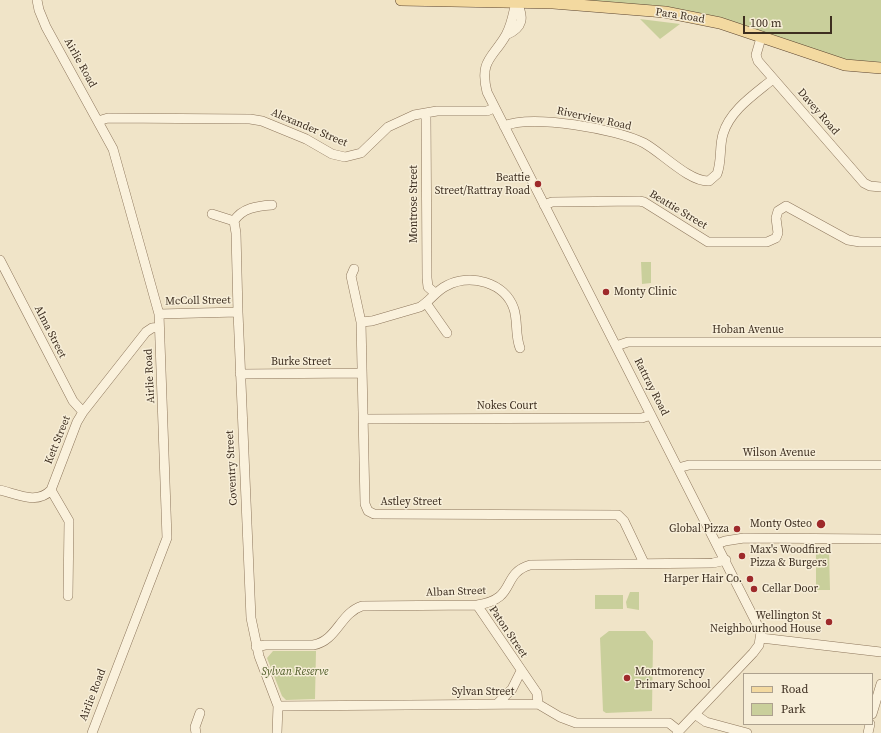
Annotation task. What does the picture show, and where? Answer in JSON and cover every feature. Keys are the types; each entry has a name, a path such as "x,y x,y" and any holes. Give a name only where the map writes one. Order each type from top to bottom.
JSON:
{"main road":[{"name":"Para Road","path":"401,0 516,2 623,8 671,13 709,20 845,65 881,68"}],"street":[{"name":"Airlie Road","path":"31,0 39,19 46,27"},
{"name":"Airlie Road","path":"37,0 39,10 46,27 113,149 159,314 167,538 92,733"},
{"name":"Rattray Road","path":"516,2 522,11 521,21 513,32 506,35 490,55 486,66 484,81 487,92 726,560 759,626 761,638"},
{"name":"Davey Road","path":"761,38 756,58 864,183 870,186 881,187"},
{"name":"Riverview Road","path":"504,126 512,123 538,121 595,129 642,142 699,180 709,181 717,174 723,135 733,116 742,105 773,79"},
{"name":"Alexander Street","path":"98,121 115,118 250,119 278,126 332,154 345,157 361,153 383,130 393,123 426,113 487,111 494,108"},
{"name":"Montrose Street","path":"426,113 427,278 428,287 435,293"},
{"name":"Beattie Street","path":"544,205 552,202 644,202 702,239 715,242 767,242 773,240 778,233 778,211 786,206 848,240 860,242 881,242"},
{"path":"212,214 234,221 238,214 243,211 272,205"},
{"name":"Coventry Street","path":"234,221 237,239 240,374 251,618 256,647 278,706 277,733"},
{"name":"Alma Street","path":"0,260 73,401 83,412"},
{"name":"Astley Street","path":"354,270 351,276 361,322 365,504 371,513 618,515 624,521 644,563"},
{"path":"361,322 372,321 426,304 435,293 446,286 458,282 480,281 495,287 504,293 513,306 516,318 516,338 520,348"},
{"path":"426,304 447,333"},
{"name":"McColl Street","path":"159,314 238,312"},
{"name":"Kett Street","path":"51,490 77,422 83,412 146,332 159,326"},
{"name":"Hoban Avenue","path":"616,346 628,342 881,342"},
{"name":"Burke Street","path":"240,374 362,373"},
{"name":"Nokes Court","path":"363,419 642,418 651,415"},
{"name":"Wilson Avenue","path":"678,468 689,465 881,464"},
{"path":"0,490 33,498 44,496 51,490 69,521 68,596"},
{"path":"717,544 725,540 744,538 881,539"},
{"name":"Alban Street","path":"256,647 264,645 313,645 321,643 332,636 348,614 362,606 477,605 492,603 500,598 514,573 530,565 713,563 726,560"},
{"name":"Paton Street","path":"477,605 537,693 538,704"},
{"path":"538,704 560,717 576,723 669,723 678,732 753,653 761,638 881,652"},
{"name":"Paton Street","path":"497,704 512,689 521,671"},
{"path":"873,711 881,684"},
{"name":"Sylvan Street","path":"278,706 538,704"},
{"path":"196,733 195,727 200,713"},
{"path":"696,714 706,722 748,733"}],"green space":[{"path":"579,0 881,0 881,62 850,61 730,22"},
{"path":"640,19 680,24 660,39"},
{"path":"641,262 651,262 651,283 642,284"},
{"path":"816,550 829,550 830,590 816,590"},
{"path":"630,592 639,592 639,610 627,608 626,602"},
{"path":"595,595 623,595 623,609 595,609"},
{"path":"609,631 645,631 653,641 652,711 606,713 603,711 600,638"},
{"name":"Sylvan Reserve","path":"273,651 316,651 315,699 286,700 282,696 267,658"}],"place":[{"name":"Beattie Street/Rattray Road","path":"538,184"},
{"name":"Monty Clinic","path":"606,292"},
{"name":"Monty Osteo","path":"821,524"},
{"name":"Global Pizza","path":"737,529"},
{"name":"Max's Woodfired Pizza & Burgers","path":"742,556"},
{"name":"Harper Hair Co.","path":"750,579"},
{"name":"Cellar Door","path":"754,589"},
{"name":"Wellington St Neighbourhood House","path":"829,622"},
{"name":"Montmorency Primary School","path":"627,678"}]}
